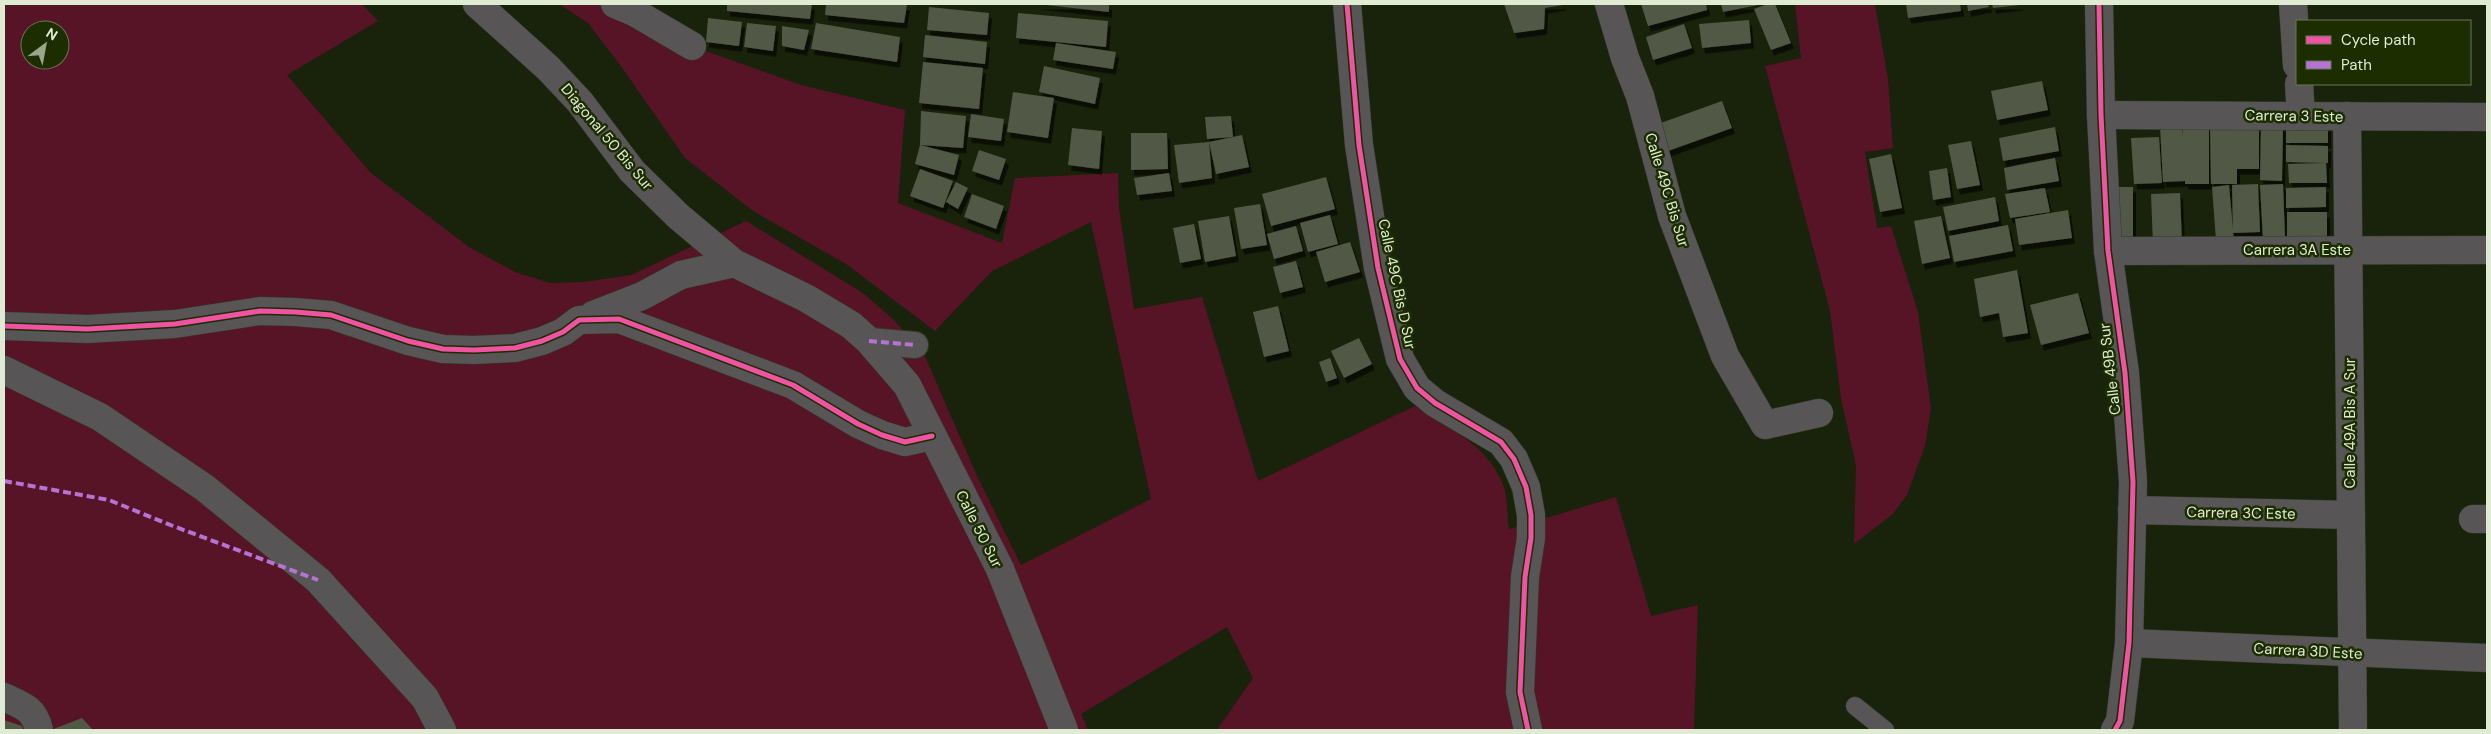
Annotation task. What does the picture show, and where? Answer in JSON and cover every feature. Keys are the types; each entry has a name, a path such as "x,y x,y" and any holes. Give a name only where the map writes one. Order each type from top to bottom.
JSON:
{"street":[{"name":"Diagonal 50 Bis Sur","path":"477,4 548,68 580,102 632,171 678,216 734,262 806,298 851,325 869,341"},
{"path":"615,4 634,12 692,46"},
{"name":"Calle 49C Bis D Sur","path":"1346,4 1359,145 1378,268 1400,359 1417,388 1434,403 1501,442 1514,459 1526,487 1531,515 1531,538 1525,577 1520,692 1528,730"},
{"name":"Calle 49C Bis Sur","path":"1609,4 1625,58 1640,96 1672,216 1725,356 1766,425 1819,413"},
{"name":"Calle 49B Sur","path":"2099,4 2101,115 2108,252 2125,373 2133,482 2128,643 2120,721 2115,730"},
{"path":"2293,4 2296,50"},
{"path":"2299,85 2301,116"},
{"name":"Carrera 3 Este","path":"2101,115 2487,117"},
{"name":"Calle 49A Bis A Sur","path":"2347,116 2353,730"},
{"name":"Carrera 3A Este","path":"2108,252 2487,250"},
{"path":"4,326 87,329 175,324 260,311 295,312 331,315 408,341 443,349 515,348 542,341 563,332 579,320 642,296 681,275 734,262"},
{"path":"579,320 619,319 794,385 858,424 882,435 906,442 932,436"},
{"path":"869,341 915,345"},
{"name":"Calle 50 Sur","path":"869,341 907,385 1000,569 1064,730"},
{"path":"4,370 100,417 205,488 318,580 424,698 442,730"},
{"name":"Carrera 3C Este","path":"2132,510 2351,515"},
{"name":"Carrera 3D Este","path":"2128,643 2487,658"},
{"path":"4,697 28,709 36,717 39,730"}],"lane":[{"path":"1855,706 1885,730"}],"shaded area":[{"path":"4,4 362,4 378,21 287,75 371,173 469,247 515,272 550,283 584,282 631,275 746,221 863,293 894,320 924,354 977,476 1021,565 1151,499 1091,222 992,271 935,331 846,264 753,211 685,158 623,69 588,23 559,4 647,4 653,7 692,46 801,85 905,110 898,203 1002,243 1015,178 1118,173 1119,208 1134,309 1202,297 1258,481 1415,406 1467,439 1489,460 1498,473 1504,487 1509,529 1616,497 1651,616 1698,605 1694,730 1217,730 1253,678 1227,627 1081,714 1088,730 4,730"},
{"path":"1795,4 1875,4 1888,79 1893,148 1865,152 1877,228 1891,226 1918,312 1931,408 1925,446 1907,495 1893,514 1854,544 1856,465 1841,399 1830,311 1765,66 1801,58"}],"building":[{"path":"727,4 812,4 810,19 727,11"},
{"path":"826,4 907,5 904,23 825,15"},
{"path":"1037,4 1109,4 1109,12"},
{"path":"1504,4 1563,5 1545,8 1544,29 1514,33"},
{"path":"1641,4 1706,4 1707,10 1648,26"},
{"path":"1721,4 1758,4 1758,5 1723,12"},
{"path":"1768,4 1775,4 1791,43 1771,50 1754,9"},
{"path":"1906,4 1960,4 1961,11 1908,18"},
{"path":"1967,4 1988,4 1989,7 1968,11"},
{"path":"1992,4 2020,4 2020,5 1993,8"},
{"path":"929,7 989,13 987,35 927,30"},
{"path":"1018,13 1108,21 1106,47 1016,38"},
{"path":"708,18 742,22 739,46 706,42"},
{"path":"1749,20 1751,43 1702,48 1699,24"},
{"path":"747,23 776,26 773,51 744,47"},
{"path":"816,23 900,37 897,62 811,49"},
{"path":"1684,24 1692,48 1653,60 1646,37"},
{"path":"782,26 809,30 804,50 782,46"},
{"path":"925,35 987,42 985,64 923,57"},
{"path":"1056,43 1116,52 1113,69 1053,60"},
{"path":"923,62 983,68 979,109 919,103"},
{"path":"1044,66 1100,78 1095,104 1039,92"},
{"path":"2042,81 2048,110 1997,120 1991,91"},
{"path":"1013,92 1054,98 1048,138 1007,132"},
{"path":"1722,101 1732,128 1668,151 1658,124"},
{"path":"921,111 966,116 963,148 920,145"},
{"path":"971,114 1004,119 1001,141 968,137"},
{"path":"1231,116 1233,137 1207,139 1205,117"},
{"path":"2182,125 2183,137 2183,125 2209,125 2209,184 2185,184 2185,181 2163,182 2160,126"},
{"path":"2210,125 2259,127 2259,169 2237,169 2237,184 2211,184"},
{"path":"2261,125 2283,126 2282,181 2260,180"},
{"path":"2328,126 2328,143 2286,143 2286,127"},
{"path":"2055,127 2059,151 2003,161 1999,138"},
{"path":"1072,128 1102,131 1099,169 1068,165"},
{"path":"1131,133 1167,133 1168,169 1131,170"},
{"path":"1242,135 1249,167 1216,174 1209,142"},
{"path":"2159,137 2162,183 2134,184 2131,138"},
{"path":"1971,141 1980,185 1957,189 1948,145"},
{"path":"1209,142 1212,178 1179,183 1174,145"},
{"path":"920,145 959,155 954,175 915,164"},
{"path":"2286,145 2328,146 2328,163 2286,162"},
{"path":"979,150 1006,159 999,180 972,171"},
{"path":"1891,154 1902,208 1880,212 1869,159"},
{"path":"2055,158 2059,181 2007,190 2004,168"},
{"path":"2326,163 2327,183 2289,183 2288,164"},
{"path":"1947,168 1951,197 1933,200 1929,171"},
{"path":"920,169 953,181 943,208 910,196"},
{"path":"1169,173 1172,191 1137,195 1134,178"},
{"path":"1326,177 1335,209 1271,226 1262,194"},
{"path":"956,182 968,188 958,209 946,202"},
{"path":"2258,184 2260,232 2233,233 2234,238 2216,240 2212,187 2229,185 2233,230 2232,185"},
{"path":"2283,184 2285,239 2263,240 2260,185"},
{"path":"2111,187 2133,187 2133,239 2111,239"},
{"path":"2326,187 2326,207 2286,208 2286,188"},
{"path":"2045,188 2050,212 2010,218 2005,194"},
{"path":"2180,193 2182,244 2153,245 2151,194"},
{"path":"972,194 1004,206 996,229 964,217"},
{"path":"1995,197 1999,221 1948,231 1943,207"},
{"path":"1260,204 1267,245 1241,249 1234,208"},
{"path":"2068,210 2072,238 2019,245 2015,219"},
{"path":"2287,212 2327,212 2327,242 2287,242"},
{"path":"1330,215 1338,244 1308,252 1300,223"},
{"path":"1229,216 1236,256 1205,262 1198,221"},
{"path":"1941,216 1950,258 1922,264 1914,221"},
{"path":"1194,224 1201,259 1180,263 1173,228"},
{"path":"2008,225 2013,251 1954,262 1949,236"},
{"path":"1296,226 1303,251 1274,259 1267,234"},
{"path":"1350,242 1360,272 1325,282 1316,252"},
{"path":"1296,261 1303,287 1280,293 1273,267"},
{"path":"2017,270 2028,333 2003,337 1999,313 1980,317 1974,279"},
{"path":"2078,293 2089,333 2041,345 2030,305"},
{"path":"1278,306 1289,351 1264,357 1253,312"},
{"path":"1359,338 1372,364 1344,378 1331,351"},
{"path":"1330,358 1337,378 1326,382 1319,362"},
{"path":"82,718 93,730 51,730"},
{"path":"4,720 22,726 23,730 4,730"}],"marked path":[{"path":"869,341 915,345"},
{"path":"4,481 109,500 318,580"}],"cycle path":[{"path":"1347,4 1359,145 1378,268 1400,359 1417,388 1435,403 1501,442 1514,459 1526,487 1531,515 1531,538 1525,577 1520,692 1528,730"},
{"path":"2099,4 2101,115 2108,251 2125,373 2133,482 2129,643 2120,721 2115,730"},
{"path":"4,326 87,329 175,324 260,311 295,312 331,315 408,341 443,349 474,350 515,348 542,341 563,332 579,320 619,319 793,385 858,424 882,435 905,442 932,436"}]}
